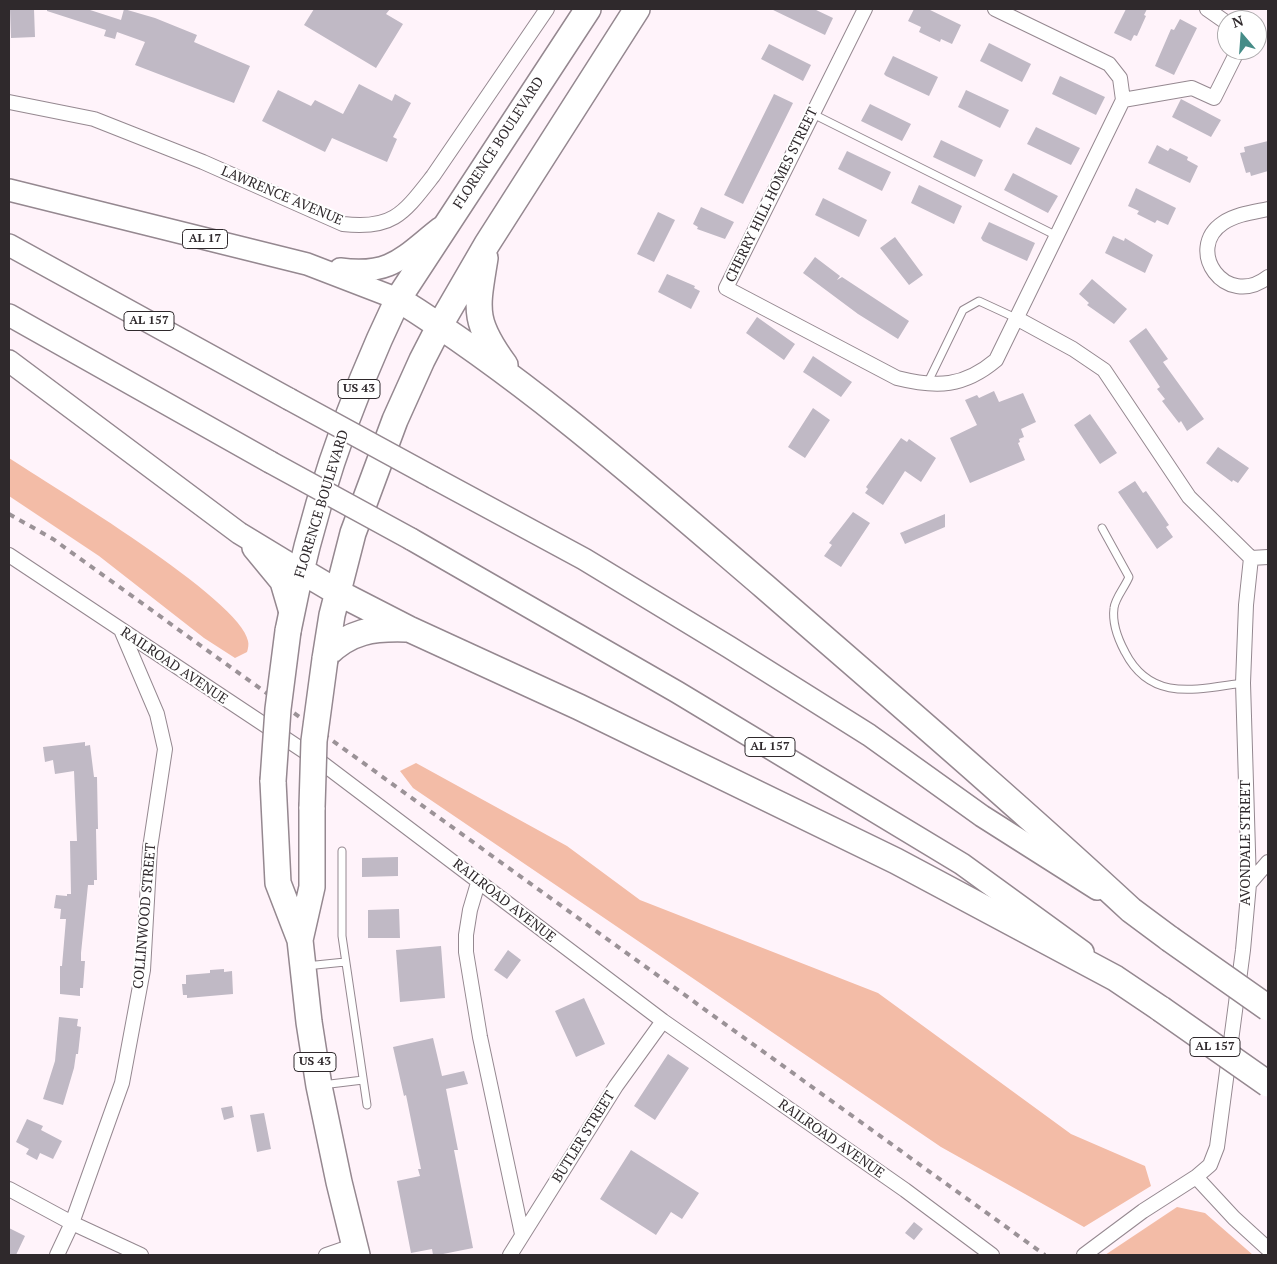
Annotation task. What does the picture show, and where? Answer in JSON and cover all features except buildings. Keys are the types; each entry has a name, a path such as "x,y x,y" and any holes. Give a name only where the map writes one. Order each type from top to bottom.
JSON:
{"highway":[{"name":"FLORENCE BOULEVARD","path":"356,1250 339,1182 319,1086 300,940 278,883 272,781 278,709 300,570 332,460 377,343 398,299 588,9"},
{"name":"FLORENCE BOULEVARD","path":"300,940 312,887 314,741 325,657 337,592 353,533 371,479 395,420 440,325 487,244 637,9"},
{"path":"487,244 477,308 478,315 490,345 515,379"},
{"name":"AL 17","path":"398,299 440,325"},
{"path":"440,325 515,379 723,551 1026,815 1131,910"},
{"path":"300,570 337,592 409,629 580,707 758,792 938,883 1115,978"},
{"path":"325,657 338,644 358,634 379,628 409,629"},
{"name":"AL 157","path":"1131,910 1268,1008"},
{"name":"AL 157","path":"1115,978 1268,1084"}],"main road":[{"name":"AL 17","path":"9,190 307,264 398,299"},
{"path":"307,264 355,271 377,270 396,264 448,222"},
{"name":"AL 157","path":"9,245 584,559 730,647 869,735 982,816 1131,910"},
{"name":"AL 157","path":"9,315 410,539 669,687 962,864 1057,932 1115,978"},
{"path":"9,361 240,534 300,570"},
{"path":"240,534 281,582 290,624"}],"street":[{"name":"LAWRENCE AVENUE","path":"9,102 94,118 203,162 343,224 380,225 397,217 432,176 547,9"},
{"name":"CHERRY HILL HOMES STREET","path":"865,9 726,288 897,378 940,385 981,373 996,360 1018,319 1055,235 1123,100"},
{"path":"995,9 1108,64 1120,78 1123,100 1192,88 1214,98 1233,60"},
{"path":"1268,209 1223,223 1212,236 1208,254 1210,265 1216,275 1226,283 1237,287 1249,287 1260,283 1268,277"},
{"path":"1018,319 1073,349 1104,370 1189,498 1251,558 1268,557"},
{"name":"RAILROAD AVENUE","path":"9,555 67,592 122,632 322,763 434,847 478,883 663,1021 905,1190 992,1255"},
{"name":"AVONDALE STREET","path":"1084,1255 1143,1211 1196,1177 1210,1165 1217,1148 1243,950 1249,884 1243,682 1246,604 1251,558"},
{"name":"COLLINWOOD STREET","path":"57,1255 72,1223 123,1074 143,970 150,848 164,749 157,714 122,632"},
{"path":"1249,884 1268,862"},
{"path":"478,883 470,910 466,936 466,952 480,1037 522,1234"},
{"name":"BUTLER STREET","path":"510,1255 616,1086 663,1021"},
{"path":"1196,1177 1234,1218 1268,1249"},
{"path":"9,1188 72,1223 141,1255"},
{"path":"326,1255 356,1250"}],"lane":[{"path":"812,114 1055,235"},
{"path":"927,384 963,310 979,301 1018,319"},
{"path":"1102,528 1129,577 1114,606 1114,623 1120,643 1132,665 1148,681 1172,690 1197,690 1243,682"},
{"path":"342,851 342,936 367,1105"},
{"path":"302,966 345,962"},
{"path":"319,1086 363,1080"}],"shaded area":[{"path":"9,458 142,544 181,572 238,622 248,641 247,652 235,658 204,638 99,556 9,496"},
{"path":"416,763 567,846 640,900 878,993 1071,1134 1145,1166 1151,1186 1084,1227 941,1147 413,788 400,771"},
{"path":"1177,1207 1205,1213 1253,1255 1105,1255"}],"railway":[{"path":"9,514 53,539 1045,1255"}]}
